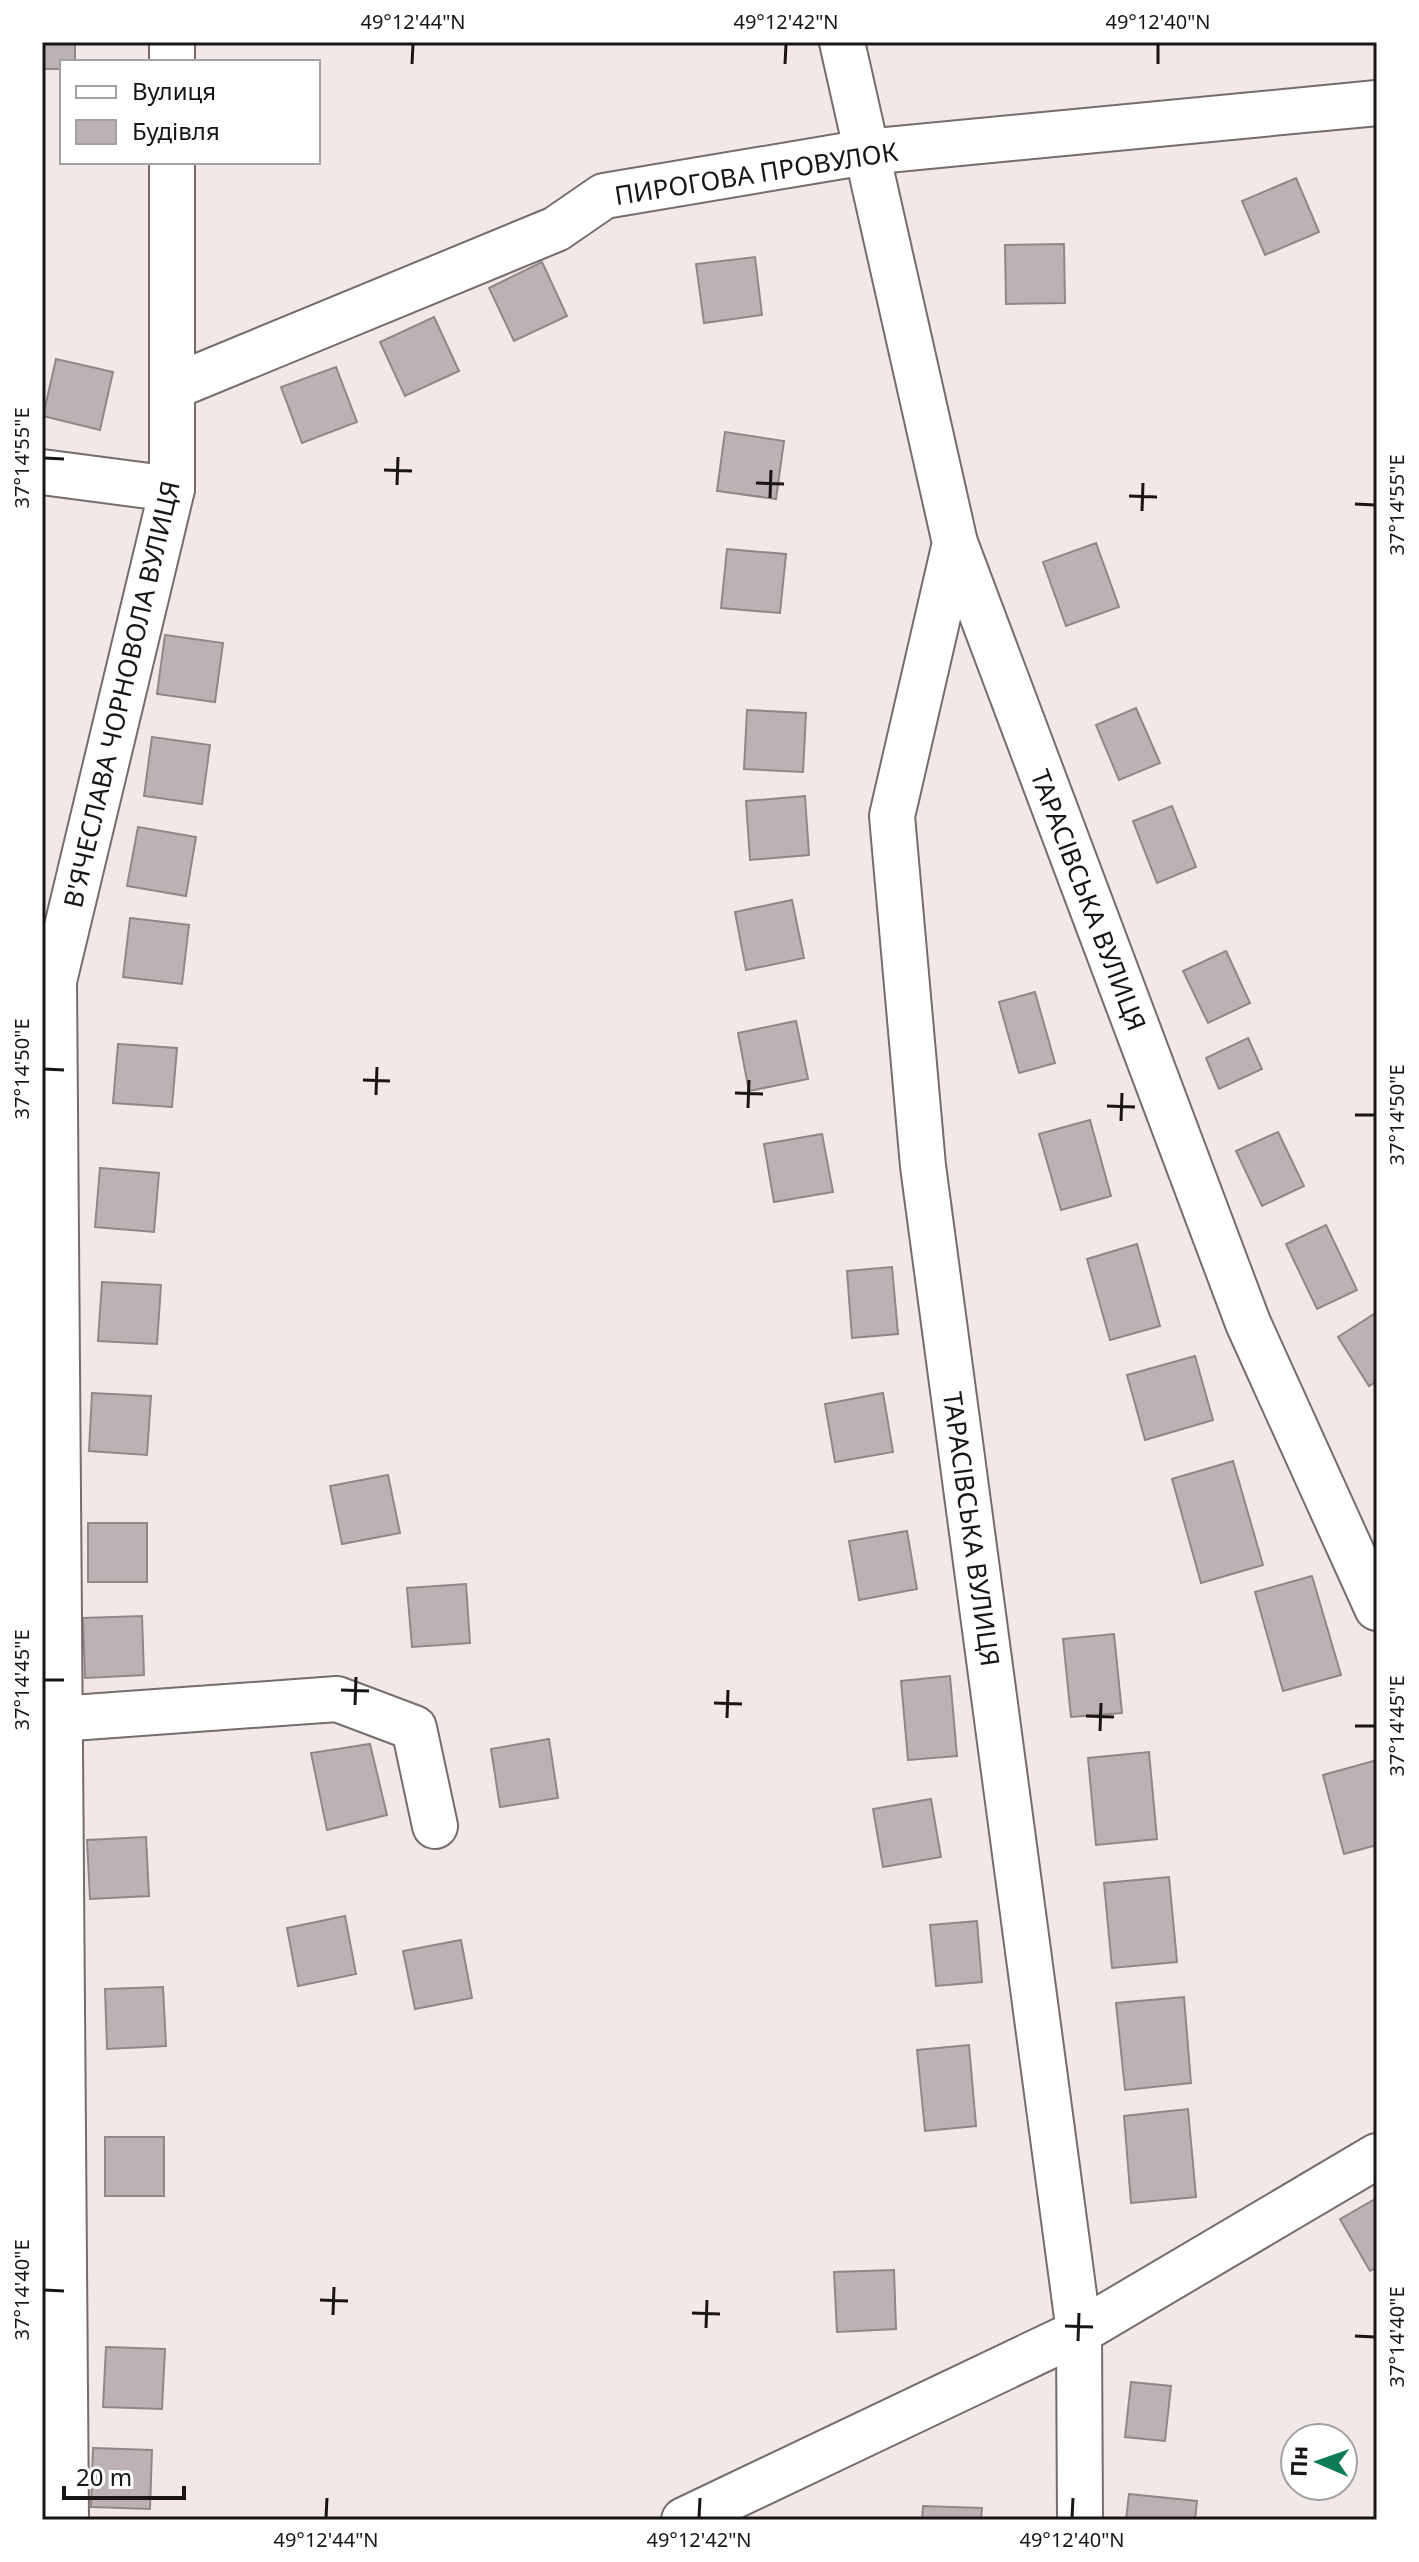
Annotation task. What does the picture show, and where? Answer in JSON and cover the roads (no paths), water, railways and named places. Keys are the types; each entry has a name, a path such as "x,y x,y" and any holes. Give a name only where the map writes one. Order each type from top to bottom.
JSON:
{"street":[{"name":"ТАРАСІВСЬКА ВУЛИЦЯ","path":"842,42 955,543 1248,1323 1377,1608"},
{"name":"ПИРОГОВА ПРОВУЛОК","path":"173,387 556,229 604,196 866,152 1377,103"},
{"name":"В'ЯЧЕСЛАВА ЧОРНОВОЛА ВУЛИЦЯ","path":"66,2520 58,1719 49,1511 54,981 172,489 172,164"},
{"path":"42,472 172,489"},
{"name":"ТАРАСІВСЬКА ВУЛИЦЯ","path":"955,543 892,816 923,1166 1079,2332 1080,2520"},
{"path":"58,1719 337,1699 414,1728 435,1826"},
{"path":"684,2520 1079,2332 1377,2156"}]}
